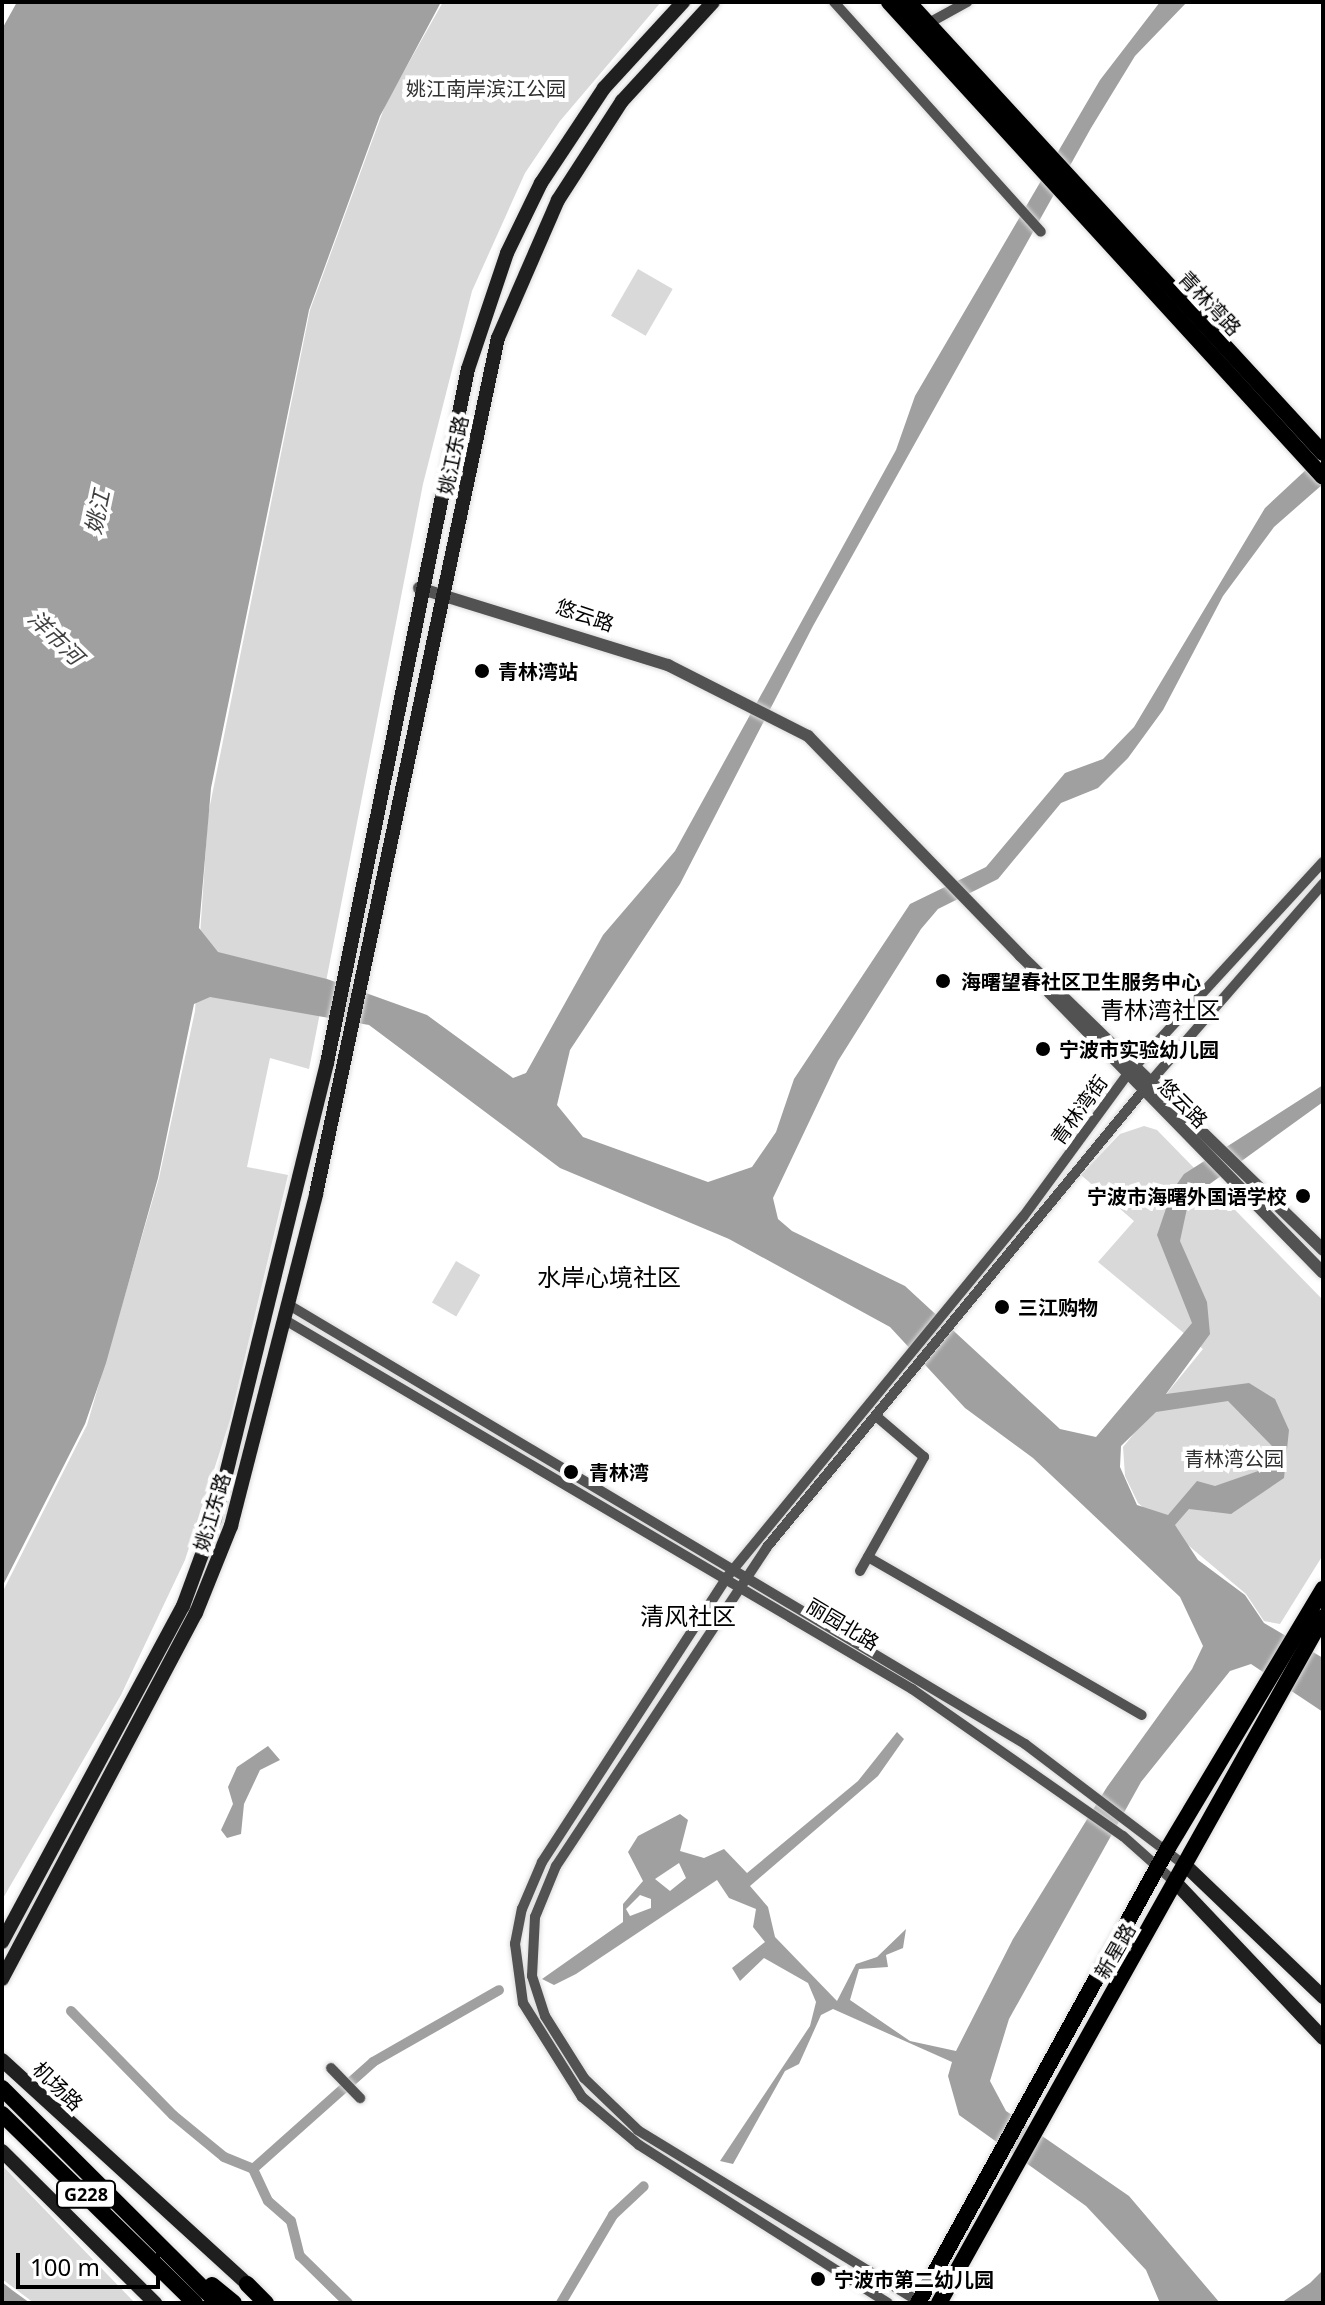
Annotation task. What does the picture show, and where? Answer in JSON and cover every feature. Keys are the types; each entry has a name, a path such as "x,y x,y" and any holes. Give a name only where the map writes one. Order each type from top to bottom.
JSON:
{"main road":[{"name":"姚江东路","path":"2,1942 183,1606 215,1519 337,1011 419,588 468,369 524,212 604,88 683,2"},
{"name":"姚江东路","path":"2,1979 210,1583 289,1305 355,1017 498,338 528,260 622,101 713,2"},
{"path":"889,2 1029,160 1063,186"},
{"path":"908,2 1031,140 1063,186"},
{"name":"青林湾路","path":"1063,186 1316,458 1323,477"},
{"name":"新星路","path":"919,2303 990,2181 1168,1848 1277,1678 1305,1630 1323,1589"},
{"name":"新星路","path":"1305,1630 1323,1617"},
{"name":"新星路","path":"939,2303 1186,1866 1277,1678"},
{"name":"丽园北路","path":"1186,1866 1323,1997"},
{"name":"丽园北路","path":"1176,1883 1323,2038"},
{"name":"机场路","path":"2,2060 87,2141 247,2284"},
{"name":"G228","path":"2,2088 218,2303"},
{"name":"G228","path":"2,2114 170,2275 195,2303"},
{"path":"2,2151 155,2303"},
{"path":"161,2243 234,2303"},
{"path":"170,2275 188,2303"},
{"path":"247,2284 266,2303"}],"street":[{"path":"834,2 1041,232"},
{"path":"927,24 967,2"},
{"name":"悠云路","path":"419,588 538,620 733,695 808,736 1147,1086 1201,1149 1323,1273"},
{"name":"青林湾街","path":"888,2303 639,2145 582,2097 523,2003 515,1944 542,1862 727,1577 940,1317 1131,1070 1323,862"},
{"name":"青林湾街","path":"919,2303 638,2130 584,2078 545,2016 532,1976 535,1917 556,1866 749,1574 1147,1086 1323,884"},
{"name":"悠云路","path":"1147,1086 1212,1141 1323,1250"},
{"name":"丽园北路","path":"289,1305 736,1565 1094,1792 1133,1819 1186,1866"},
{"name":"丽园北路","path":"285,1320 741,1585 912,1689 1085,1808 1123,1836 1176,1883"},
{"path":"860,1571 924,1457 876,1416"},
{"path":"868,1557 1142,1715"},
{"path":"331,2068 360,2098"}],"green space":[{"name":"姚江南岸滨江公园","path":"443,2 661,2 560,121 525,173 472,291 423,484 309,1069 270,1058 247,1167 288,1175 230,1420 185,1560 121,1695 2,1900 2,1593 87,1425 159,1178 195,1011 208,815 310,310 386,103"},
{"path":"638,269 673,289 646,336 611,316"},
{"name":"青林湾公园","path":"1144,1126 1157,1130 1323,1300 1323,1555 1280,1624 1264,1621 1246,1594 1138,1503 1125,1476 1123,1447 1203,1349 1098,1262 1134,1221 1081,1175 1120,1134"},
{"path":"456,1261 480,1275 456,1317 432,1303"},
{"path":"2,2165 135,2303 34,2303 2,2279"}],"water":[{"path":"17,2 441,2 380,116 309,310 211,788 199,928 218,952 327,979 427,1015 513,1078 526,1073 603,935 675,851 896,450 915,396 1100,80 1160,2 1187,2 1135,56 1091,128 813,626 680,884 570,1050 557,1105 583,1137 708,1182 752,1167 776,1132 794,1079 910,904 986,867 1065,773 1103,759 1134,727 1265,508 1323,454 1323,484 1274,527 1223,596 1163,710 1128,758 1098,788 1061,803 998,879 938,909 921,929 838,1061 773,1198 778,1219 792,1231 905,1286 1060,1429 1096,1437 1192,1323 1157,1235 1172,1191 1184,1174 1323,1085 1323,1102 1189,1199 1180,1241 1207,1302 1210,1334 1166,1394 1249,1383 1275,1399 1289,1430 1284,1478 1231,1514 1189,1509 1175,1525 1198,1560 1245,1595 1264,1623 1323,1658 1323,1712 1251,1664 1230,1671 1141,1782 1009,2019 990,2081 1006,2111 1129,2196 1220,2303 1160,2303 1146,2270 1086,2206 959,2115 948,2076 952,2062 833,2009 821,2015 799,2064 785,2071 733,2164 720,2161 810,2026 816,2002 808,1983 764,1958 740,1981 732,1968 765,1942 753,1927 756,1909 729,1898 717,1880 576,1974 554,1985 542,1979 623,1922 623,1904 643,1881 628,1852 638,1836 680,1814 688,1820 680,1851 704,1858 724,1849 747,1873 858,1781 897,1732 904,1739 878,1776 750,1886 768,1907 775,1937 837,2001 856,1964 877,1957 906,1929 903,1948 886,1955 888,1967 859,1969 850,2000 910,2041 956,2051 1013,1939 1107,1787 1192,1669 1203,1646 1180,1597 1033,1458 965,1408 890,1327 729,1239 560,1168 369,1025 210,997 194,1004 158,1178 106,1363 85,1424 2,1587 2,29","holes":["1228,1401 1273,1447 1264,1469 1215,1486 1197,1481 1168,1515 1137,1505 1120,1467 1121,1446 1156,1412","679,1863 686,1878 670,1891 655,1879","640,1895 651,1899 651,1908 630,1916 626,1909"]},
{"path":"268,1746 280,1760 260,1770 244,1804 241,1834 227,1838 221,1830 233,1804 228,1787 237,1767"},
{"path":"1323,2270 1323,2303 1281,2303 1310,2283"},
{"path":"2,2282 12,2290 30,2303 2,2303"}],"waterway":[{"path":"253,2169 373,2062 499,1990"},
{"path":"71,2011 173,2115 224,2157 253,2169 268,2201 291,2221 300,2256 348,2303"},
{"path":"561,2303 613,2215 644,2186"}],"place":[{"name":"青林湾站","path":"482,671"},
{"name":"海曙望春社区卫生服务中心","path":"943,981"},
{"name":"宁波市实验幼儿园","path":"1043,1049"},
{"name":"宁波市海曙外国语学校","path":"1303,1196"},
{"name":"三江购物","path":"1002,1307"},
{"name":"青林湾","path":"571,1472"},
{"name":"宁波市第二幼儿园","path":"818,2279"}],"district":[{"name":"青林湾社区","path":"1160,1010"},
{"name":"水岸心境社区","path":"609,1277"},
{"name":"清风社区","path":"688,1616"}],"water label":[{"name":"姚江","path":"97,512"},
{"name":"洋市河","path":"56,637"}]}
